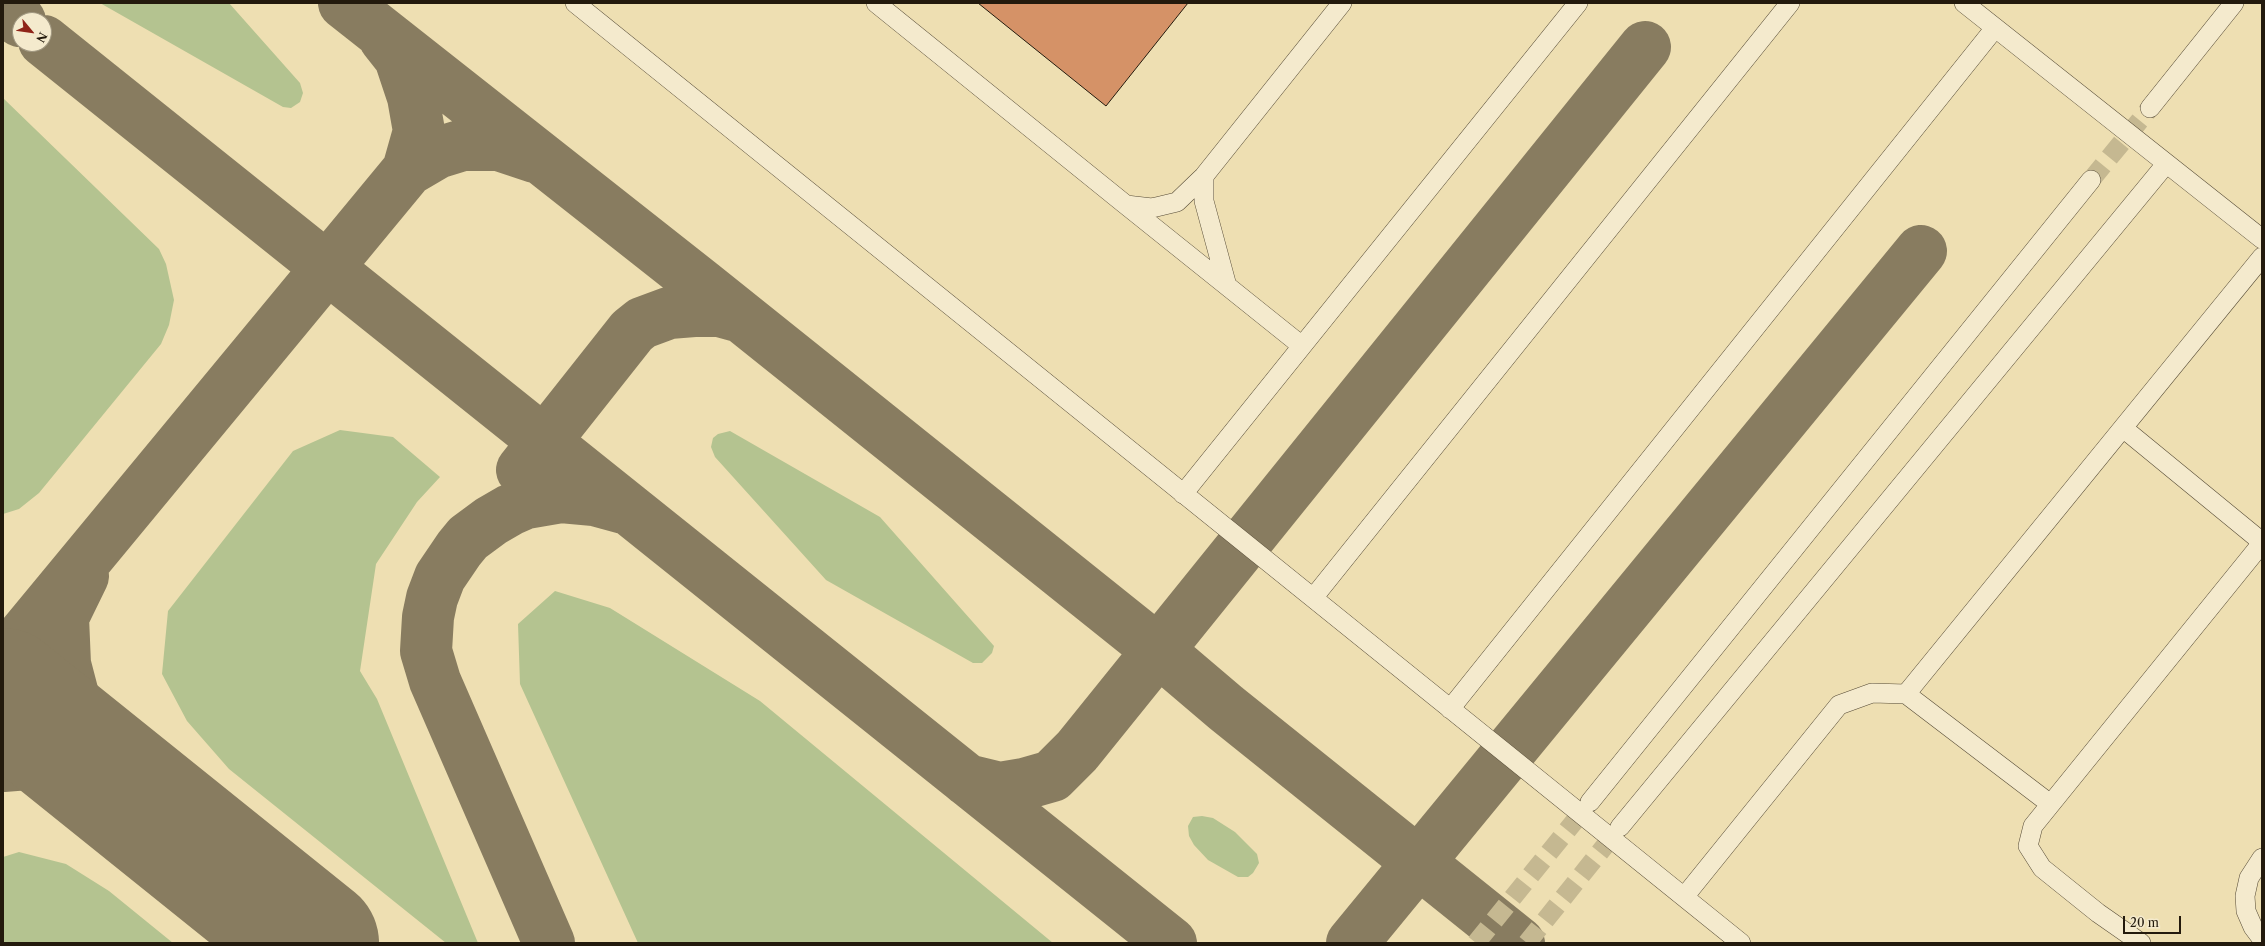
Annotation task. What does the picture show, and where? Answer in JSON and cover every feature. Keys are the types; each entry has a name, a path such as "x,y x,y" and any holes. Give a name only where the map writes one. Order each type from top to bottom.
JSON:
{"street":[{"path":"575,3 1741,943"},
{"path":"876,3 1302,346"},
{"path":"1126,205 1152,208 1177,202 1204,176 1342,3"},
{"path":"1183,494 1578,3"},
{"path":"1313,598 1790,3"},
{"path":"1964,3 2262,239"},
{"path":"2150,108 2234,3"},
{"path":"1450,709 1995,28"},
{"path":"1620,828 2166,164"},
{"path":"1204,176 1204,201 1227,286"},
{"path":"1590,802 2091,180"},
{"path":"1906,694 2262,257"},
{"path":"2123,428 2262,542 2049,803 2033,826 2028,846 2042,868 2098,913 2141,943"},
{"path":"1684,898 1839,705 1872,693 1906,694 2049,803"},
{"path":"2262,858 2249,878 2244,896 2246,911 2252,927 2262,939"}],"green space":[{"path":"100,3 229,3 300,83 303,93 300,102 291,108 283,107"},
{"path":"3,98 159,249 166,264 174,300 169,325 161,344 39,493 19,509 3,514"},
{"path":"340,430 393,437 440,477 417,502 376,564 360,671 377,699 478,943 446,943 229,769 187,721 162,674 168,611 293,451"},
{"path":"730,431 880,517 994,646 992,653 982,663 973,663 826,580 715,457 711,447 713,438 718,434"},
{"path":"555,591 610,608 760,701 1053,943 638,943 520,684 518,624"},
{"path":"1202,816 1213,818 1235,832 1257,854 1259,863 1253,873 1248,877 1238,877 1208,860 1194,845 1189,836 1188,826 1193,817"},
{"path":"19,852 66,864 109,891 173,943 3,943 3,857"}],"building":[{"path":"978,3 1188,3 1106,106"}],"taxiway":[{"path":"344,3 703,286 1159,651 1226,708 1519,943"},
{"path":"3,8 12,15"},
{"path":"385,39 400,58 413,97 419,131 408,170 437,153 463,145 499,145 535,157"},
{"path":"52,47 1171,943"},
{"path":"967,780 1000,788 1024,784 1052,776 1077,751 1645,47"},
{"path":"3,660 408,170"},
{"path":"1352,943 1921,251"},
{"path":"522,470 632,331 642,323 669,313 694,311 719,311 741,317"},
{"path":"549,943 435,681 426,651 428,617 432,598 440,577 459,549 468,538 491,521 510,510 526,503 561,497 594,500 627,509"},
{"path":"83,576 63,617 65,664 83,733 95,756 122,789"},
{"path":"3,766 41,763 79,769 122,789"}],"runway":[{"path":"3,693 314,943"}],"tunnel":[{"path":"2091,180 2150,108"},
{"path":"1476,943 1590,802"},
{"path":"1527,943 1620,827"}]}
